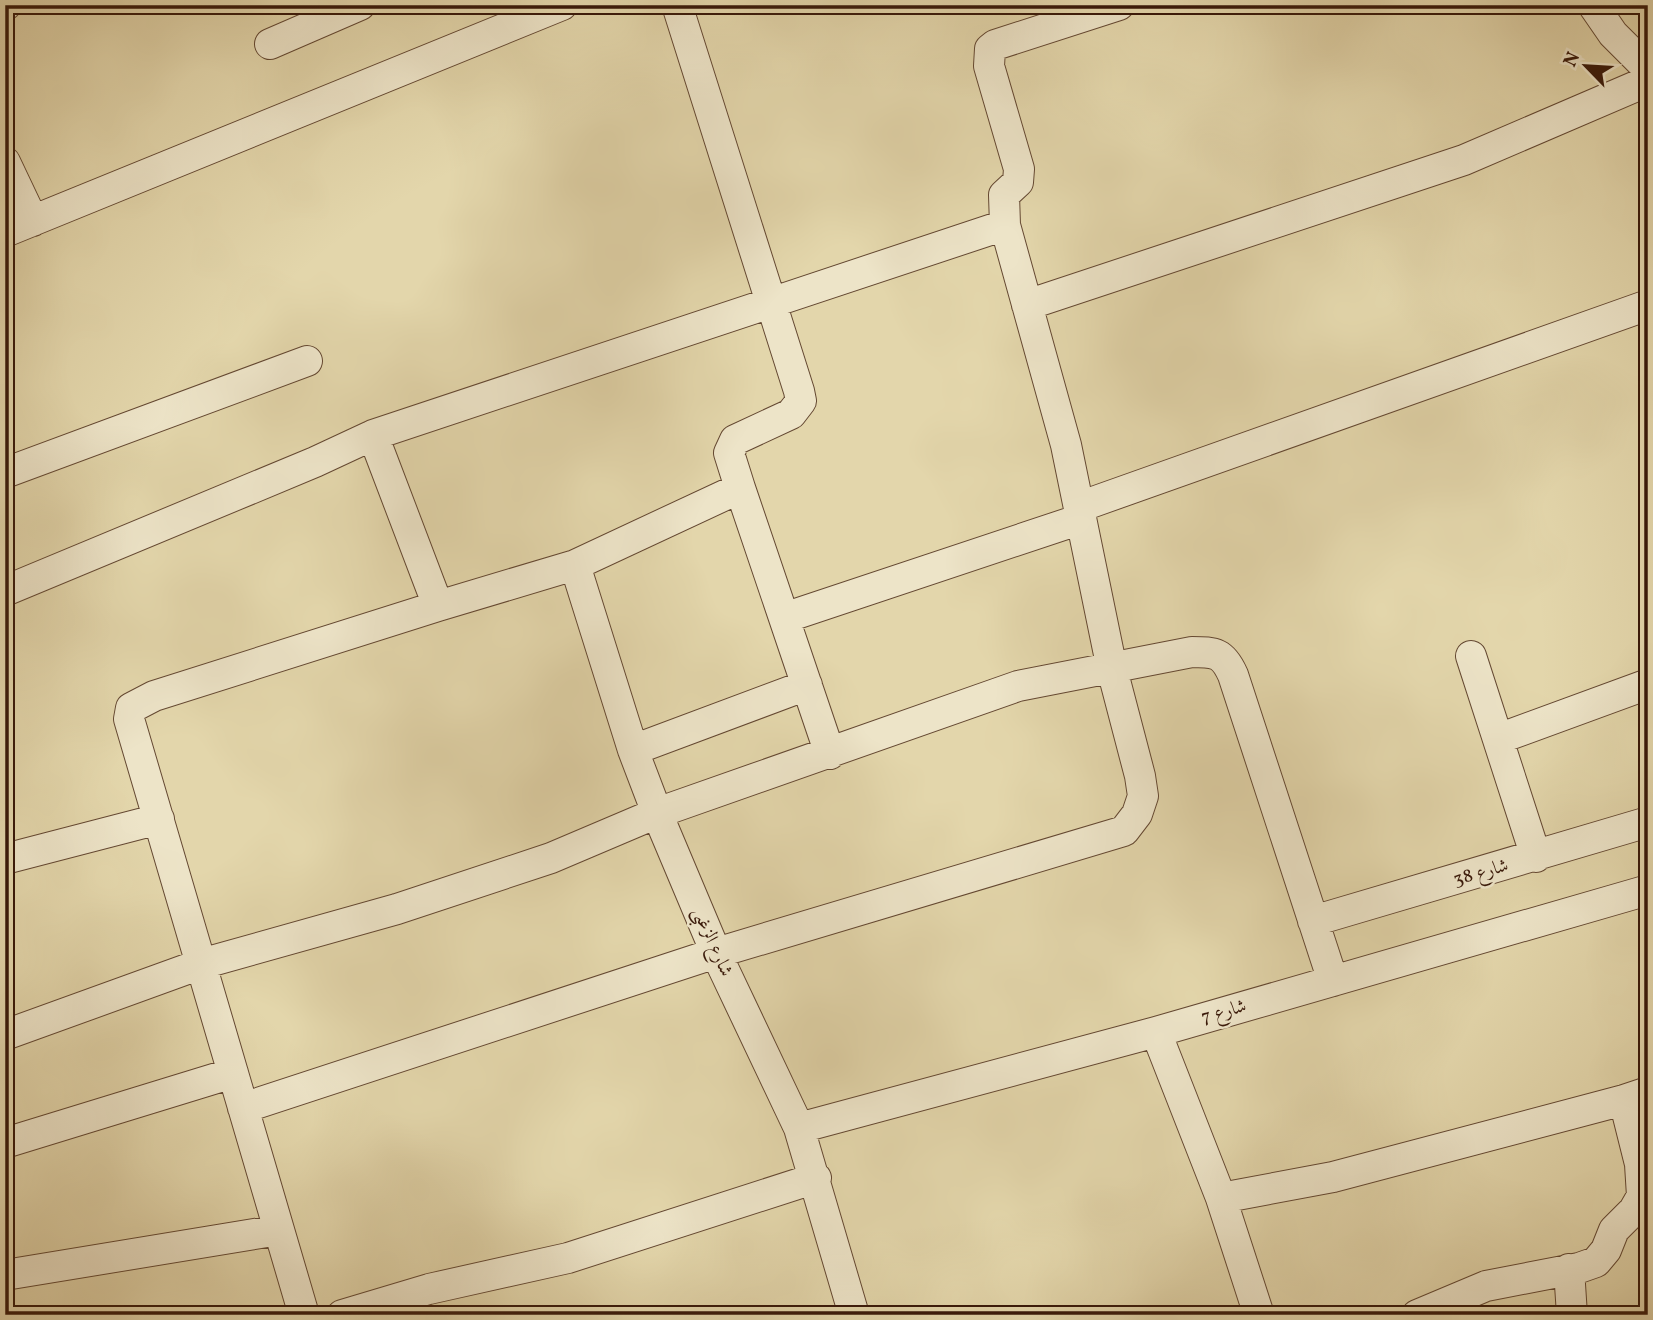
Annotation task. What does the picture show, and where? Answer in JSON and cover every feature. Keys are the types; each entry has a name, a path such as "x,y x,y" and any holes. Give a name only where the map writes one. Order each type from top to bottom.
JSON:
{"street":[{"path":"270,44 360,5"},
{"path":"5,232 562,5"},
{"path":"677,5 799,391 800,401 790,414 735,440 729,453 830,754"},
{"path":"243,1108 716,953 1124,831 1137,814 1143,796 1140,776 1112,669 1066,445 1005,225 1002,201 1004,195 1018,182 1019,169 991,74 990,49 995,45 1119,5"},
{"path":"1593,5 1613,34 1648,69"},
{"path":"1027,305 1464,160 1648,81"},
{"path":"5,162 33,221"},
{"path":"5,591 315,462 373,435 1005,225"},
{"path":"784,618 1648,305"},
{"path":"5,473 307,361"},
{"path":"373,435 438,606"},
{"path":"304,1315 129,719 131,708 135,704 438,606 575,565 740,488"},
{"name":"شارع الزغبى","path":"575,565 633,750 657,813 716,953 799,1128 816,1178 854,1315"},
{"path":"5,1035 201,964 397,909 551,858 657,813 1018,686 1192,652 1209,652 1219,655 1227,662 1333,981"},
{"path":"1471,656 1536,857"},
{"path":"1498,740 1648,684"},
{"path":"633,750 807,685"},
{"path":"5,859 159,819"},
{"name":"شارع 38","path":"1313,921 1648,822"},
{"name":"شارع 7","path":"799,1128 1156,1032 1648,890"},
{"path":"1156,1032 1221,1198 1259,1315"},
{"path":"5,1143 233,1073"},
{"path":"1221,1198 1333,1177 1636,1096 1642,1196 1634,1210 1614,1230 1606,1250 1596,1262 1486,1286 1417,1315"},
{"path":"342,1315 429,1289 568,1258 816,1178"},
{"path":"5,1275 279,1230"},
{"path":"1569,1269 1572,1315"}]}
